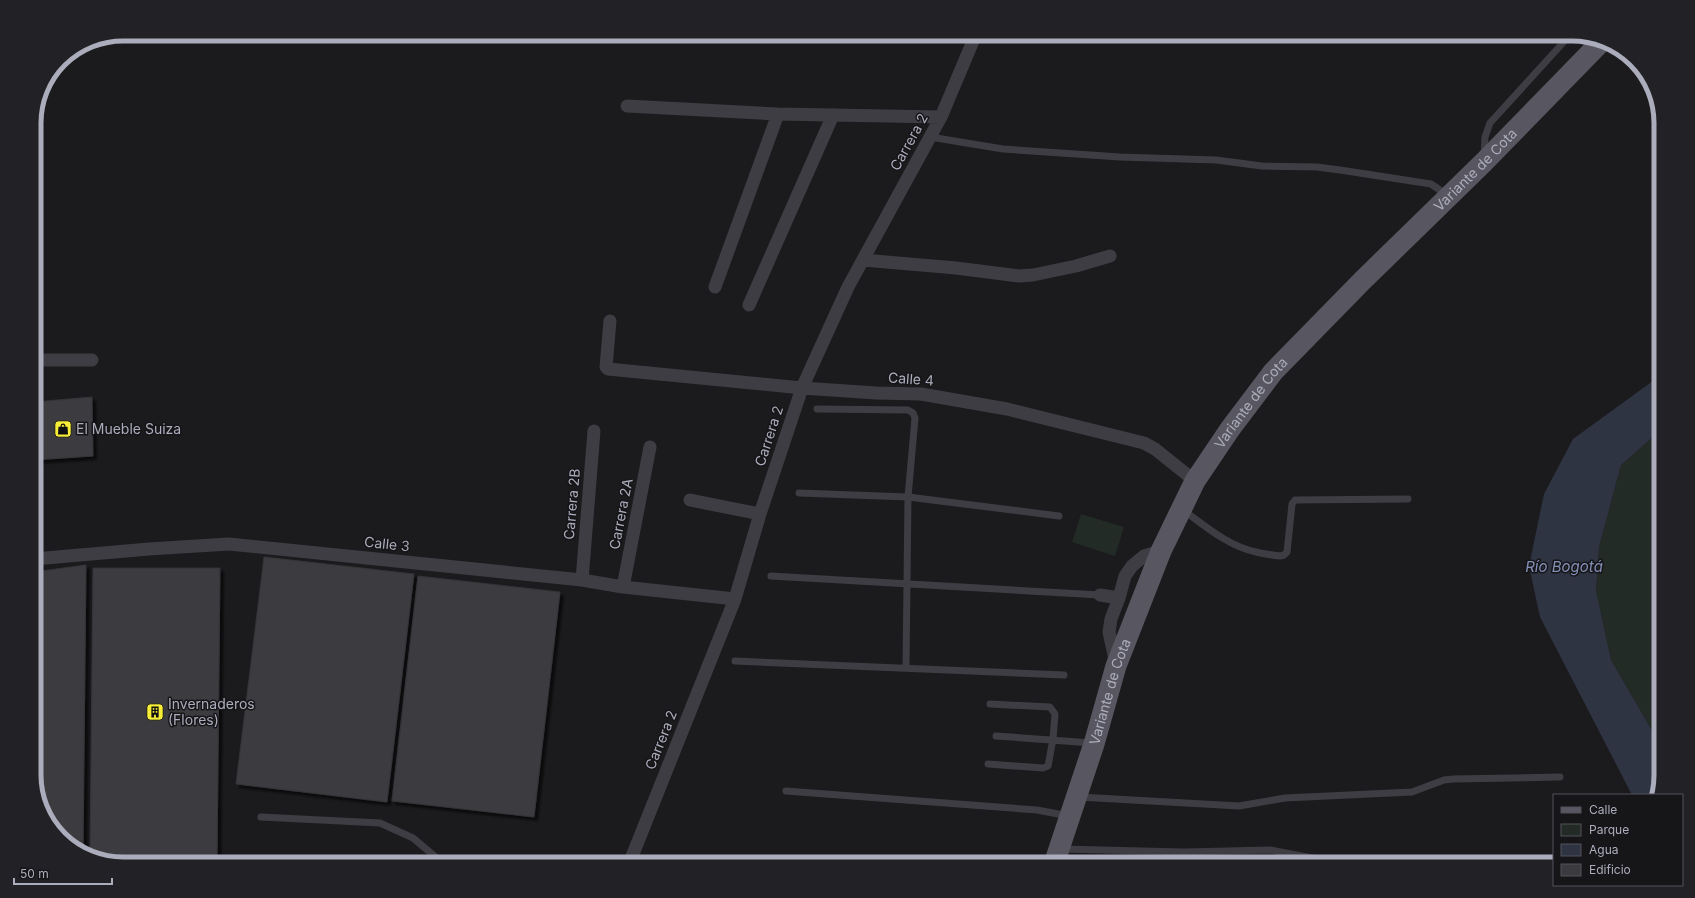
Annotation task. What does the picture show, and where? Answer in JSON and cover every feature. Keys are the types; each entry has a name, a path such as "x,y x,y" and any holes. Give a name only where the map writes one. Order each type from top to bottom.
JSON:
{"main road":[{"name":"Variante de Cota","path":"1056,856 1074,807 1094,744 1116,666 1161,551 1195,481 1230,429 1272,372 1484,162 1598,45"}],"street":[{"name":"Carrera 2","path":"632,857 735,599 760,514 802,388 848,287 941,117 973,41"},
{"path":"627,106 778,114 941,117"},
{"path":"715,287 778,114"},
{"path":"749,305 833,115"},
{"path":"863,260 956,268 1019,276 1033,275 1076,266 1110,256"},
{"name":"Calle 4","path":"610,321 606,367 608,369 802,388 876,393 921,394 1007,409 1144,443 1155,449 1195,481"},
{"path":"41,360 92,360"},
{"name":"Carrera 2B","path":"582,580 594,431"},
{"name":"Carrera 2A","path":"623,587 650,447"},
{"path":"690,500 760,514"},
{"name":"Calle 3","path":"41,558 149,548 229,544 582,580 623,587 735,599"},
{"path":"1116,666 1109,632 1111,619 1125,576 1132,566 1144,556 1161,551"},
{"path":"1100,595 1119,598"}],"lane":[{"path":"1484,162 1485,137 1490,123 1565,41"},
{"path":"930,137 1003,149 1120,158 1216,160 1262,166 1325,168 1431,184 1449,196"},
{"path":"817,409 908,410 913,413 915,418 908,497 906,668"},
{"path":"799,493 908,497 1059,516"},
{"path":"1181,509 1207,528 1230,542 1254,552 1280,556 1287,552 1292,504 1295,500 1408,499"},
{"path":"771,576 1100,595"},
{"path":"735,661 1064,675"},
{"path":"988,764 1043,768 1048,766 1053,739 1055,714 1050,707 990,704"},
{"path":"996,736 1053,739 1094,744"},
{"path":"786,791 1037,810 1074,807 1240,806 1285,798 1412,792 1453,778 1560,777"},
{"path":"261,817 380,823 413,838 436,857"},
{"path":"1056,856 1270,850 1307,857"}],"green space":[{"path":"1654,436 1654,734 1611,660 1596,592 1599,547 1621,465"},
{"path":"1081,514 1124,527 1115,556 1072,542"}],"water":[{"name":"Río Bogotá","path":"1654,380 1654,436 1621,465 1599,547 1596,591 1611,660 1654,734 1654,781 1651,794 1631,794 1540,617 1529,566 1544,494 1573,439"}],"building":[{"name":"El Mueble Suiza","path":"92,397 93,456 41,460 41,401"},
{"path":"264,557 414,574 387,802 236,784"},
{"path":"86,565 83,847 69,837 55,821 45,802 41,781 41,571"},
{"name":"Invernaderos (Flores)","path":"93,568 220,568 217,857 123,857 101,854 90,851"},
{"path":"418,576 560,592 534,817 392,801"}],"place":[{"name":"El Mueble Suiza","path":"63,429"},
{"name":"Invernaderos (Flores)","path":"155,712"}]}
